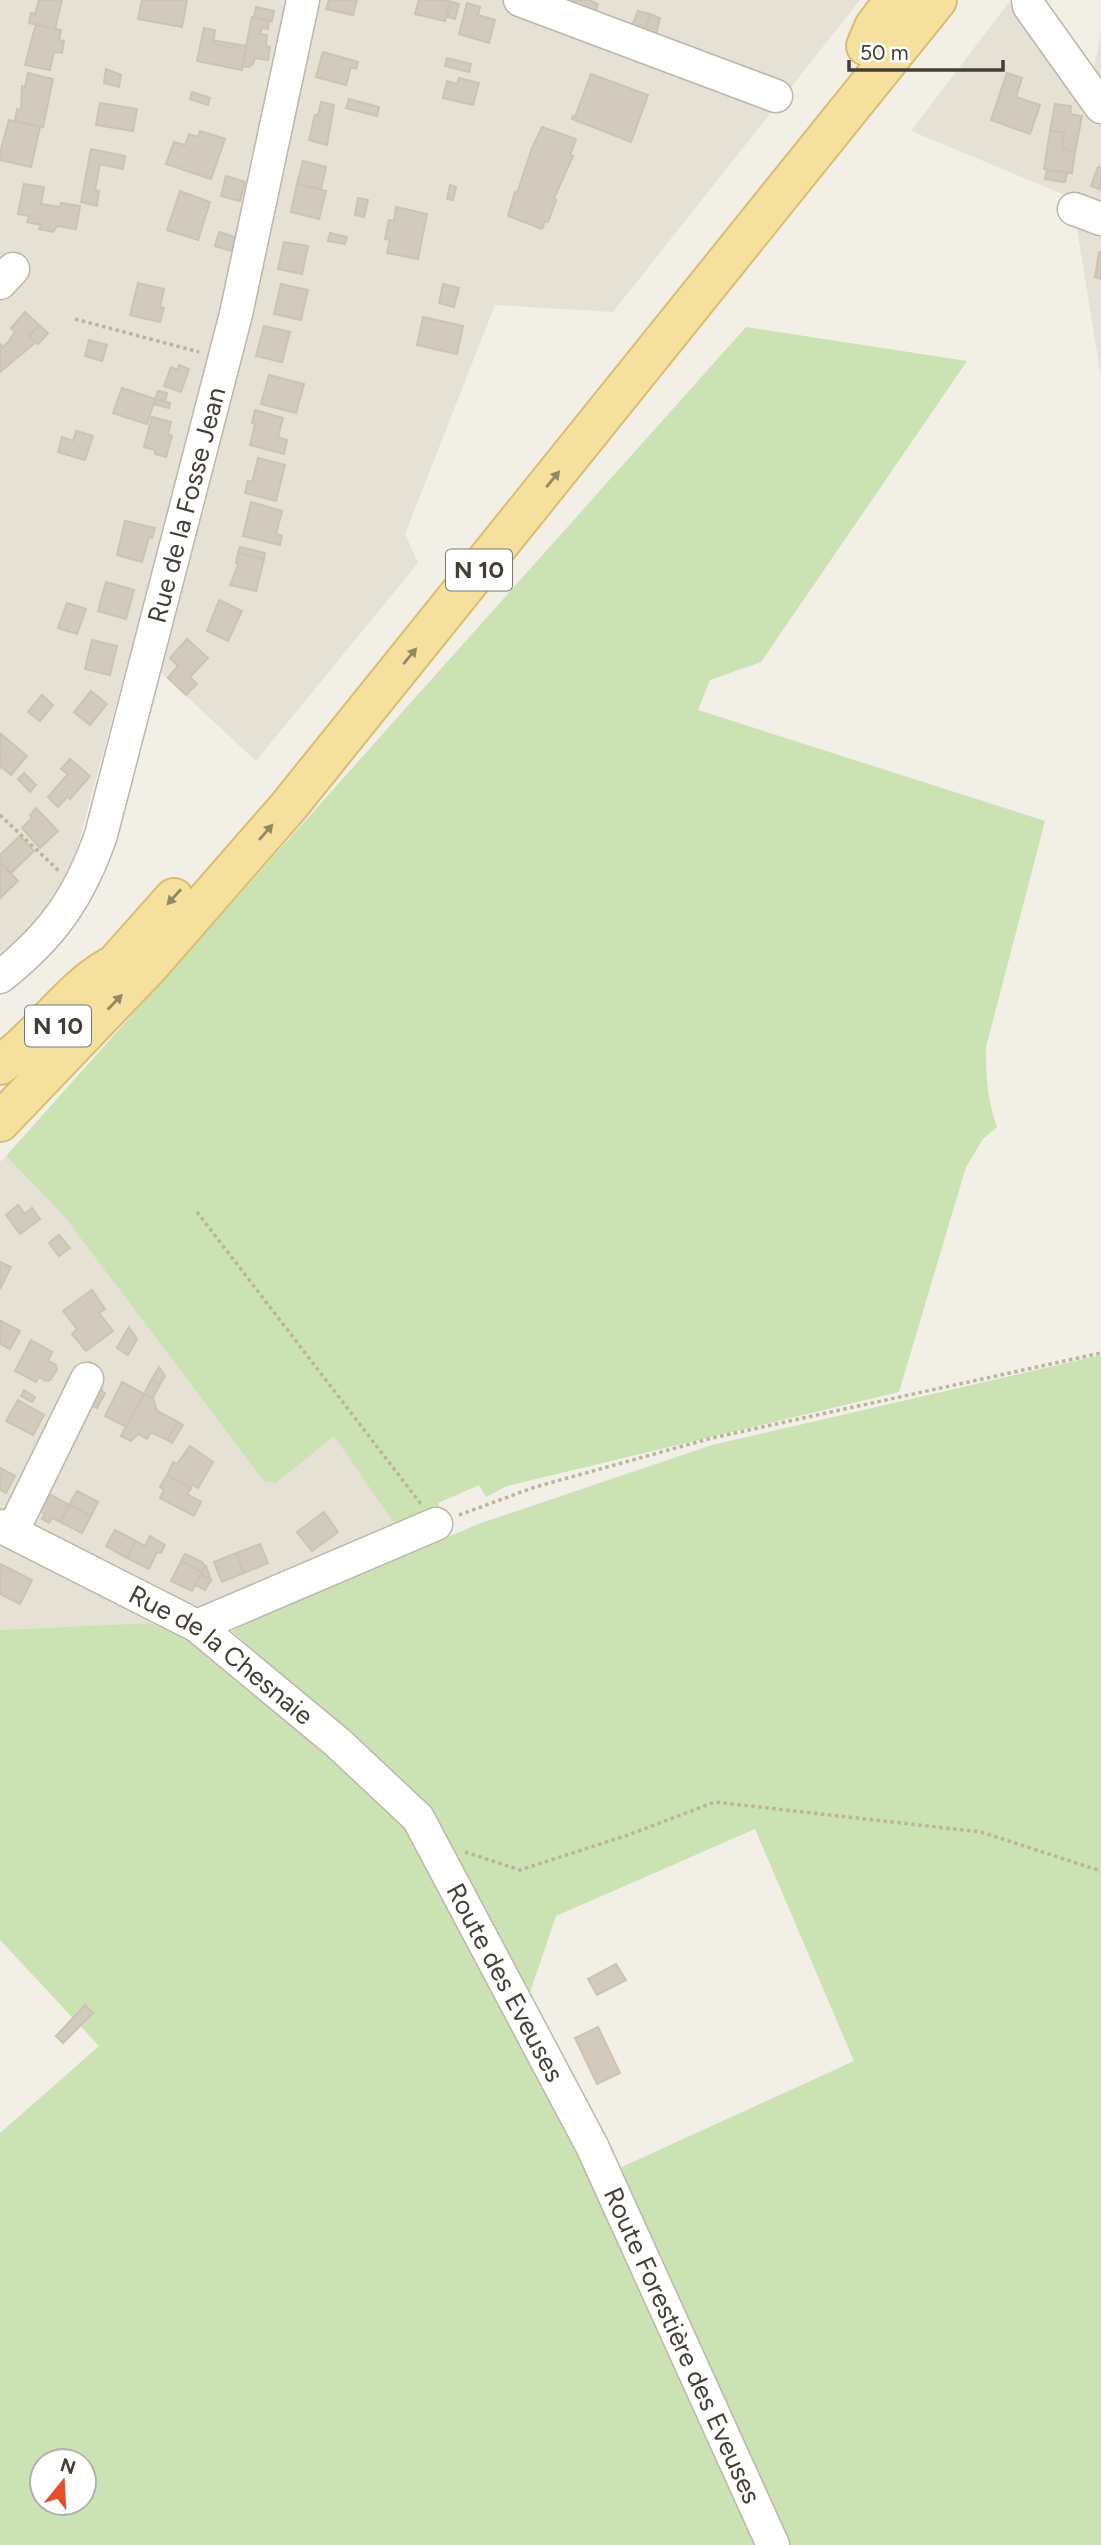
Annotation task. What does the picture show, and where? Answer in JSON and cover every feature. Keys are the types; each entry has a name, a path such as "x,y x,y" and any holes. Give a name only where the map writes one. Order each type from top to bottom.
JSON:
{"main road":[{"path":"866,46 874,27 894,0"},
{"name":"N 10","path":"0,1087 255,807 866,46 887,27 909,0"},
{"name":"N 10","path":"0,1122 150,965 288,807 937,0"},
{"path":"0,1065 15,1054 93,977 114,964"}],"street":[{"name":"Rue de la Fosse Jean","path":"0,977 40,943 79,889 101,835 236,314 303,0"},
{"path":"520,0 776,96"},
{"path":"1028,0 1029,6 1101,107"},
{"path":"6,1529 87,1379"},
{"path":"197,1626 436,1524"},
{"name":"Rue de la Chesnaie","path":"6,1529 197,1626 337,1742 424,1829"},
{"name":"Route des Eveuses","path":"424,1829 592,2147"},
{"name":"Route Forestière des Eveuses","path":"592,2147 773,2545"}],"path":[{"path":"75,319 225,358"},
{"path":"0,815 79,889"},
{"path":"197,1212 436,1524 535,1487 712,1438 1101,1353"},
{"path":"424,1829 520,1870 628,1835 715,1802 981,1832 1101,1871"}],"shaded area":[{"path":"0,0 860,0 613,312 495,305 405,534 418,563 256,761 156,668 129,657 71,871 32,926 0,954"},
{"path":"1009,2 1087,106 1101,30 1101,377 1072,198 911,131"},
{"path":"6,1156 64,1216 276,1483 334,1435 402,1535 199,1614 150,1623 0,1630 0,1162"}],"green space":[{"path":"746,327 967,361 761,662 710,680 698,710 1045,821 986,1047 988,1087 997,1127 983,1139 966,1167 899,1392 507,1486 486,1497 479,1485 438,1503 443,1515 402,1535 334,1436 276,1483 264,1481 64,1216 6,1156"},
{"path":"1101,1355 1101,2545 0,2545 0,2133 99,2046 0,1940 0,1630 150,1623 190,1636 316,1709 232,1631 259,1616 481,1523 712,1445","holes":["755,1829 854,2061 611,2172 526,2004 556,1916"]}],"building":[{"path":"39,0 62,0 55,29 29,23 31,13 35,14"},
{"path":"142,0 187,0 182,27 138,19"},
{"path":"329,0 357,0 353,15 326,9"},
{"path":"419,0 450,0 445,21 415,14"},
{"path":"560,0 589,0 598,4 595,15"},
{"path":"452,2 459,4 455,19 448,17"},
{"path":"467,3 480,7 478,15 495,20 489,43 459,34"},
{"path":"256,7 274,11 272,21 254,17"},
{"path":"638,11 650,14 644,33 631,28"},
{"path":"650,14 660,18 656,35 644,33"},
{"path":"252,17 269,21 268,29 262,28 260,34 267,35 266,46 270,47 268,60 255,58 249,67 242,66"},
{"path":"36,24 61,30 59,40 64,41 62,53 54,52 50,70 25,65"},
{"path":"204,28 215,30 213,44 233,48 234,44 247,46 242,70 197,61"},
{"path":"213,40 234,44 233,48 213,44"},
{"path":"323,52 358,62 356,69 351,67 346,85 316,77"},
{"path":"447,58 471,64 469,72 445,66"},
{"path":"106,69 121,75 119,87 104,83"},
{"path":"28,73 53,79 43,127 15,121 17,109 21,110 22,86 25,87"},
{"path":"1007,73 1022,78 1016,97 1040,105 1030,134 991,120"},
{"path":"591,74 648,95 631,142 572,119"},
{"path":"459,78 479,83 473,105 443,98 447,81 457,84"},
{"path":"192,92 210,98 208,105 190,99"},
{"path":"349,99 379,107 377,116 346,108"},
{"path":"321,102 334,105 327,145 309,140"},
{"path":"100,103 137,109 133,131 96,125"},
{"path":"1055,104 1071,106 1070,114 1082,116 1075,152 1062,149 1064,132 1050,131"},
{"path":"9,120 40,127 31,167 0,160"},
{"path":"542,127 576,139 570,155 573,156 554,198 556,200 548,222 545,221 542,229 508,216"},
{"path":"200,131 225,139 211,179 166,164 174,142 185,145 189,134 198,137"},
{"path":"1050,131 1064,132 1062,149 1075,152 1072,173 1044,169"},
{"path":"91,149 125,156 123,169 100,164 95,190 99,191 97,206 81,202"},
{"path":"303,161 326,167 321,189 297,184"},
{"path":"1098,167 1101,168 1101,190 1091,186"},
{"path":"1047,170 1067,173 1065,182 1045,179"},
{"path":"226,176 245,182 240,201 221,196"},
{"path":"24,184 44,187 41,204 80,206 76,229 57,226 53,232 39,229 41,225 27,222 29,216 18,214"},
{"path":"297,184 326,191 319,219 291,212"},
{"path":"450,185 456,187 453,200 447,199"},
{"path":"180,191 210,202 198,240 167,230"},
{"path":"358,198 368,200 364,217 355,215"},
{"path":"396,207 427,214 418,259 387,253 390,240 385,239 389,220 394,221"},
{"path":"219,232 235,237 232,251 215,246"},
{"path":"330,233 347,237 345,244 328,241"},
{"path":"284,242 308,246 302,274 278,269"},
{"path":"1101,252 1101,279 1095,277"},
{"path":"138,283 164,289 160,307 164,308 160,322 130,315"},
{"path":"281,284 308,290 301,320 274,314"},
{"path":"443,284 459,288 454,307 439,303"},
{"path":"25,312 39,325 29,336 36,342 0,372 0,344 3,347 9,341 15,332 11,328"},
{"path":"423,317 463,326 457,354 417,345"},
{"path":"39,325 48,333 38,344 29,336"},
{"path":"264,326 290,332 282,362 256,356"},
{"path":"89,340 107,345 102,361 85,356"},
{"path":"179,365 189,369 181,392 164,386 171,367 178,370"},
{"path":"269,375 304,384 296,413 261,404"},
{"path":"122,388 155,399 147,424 113,413"},
{"path":"158,391 167,393 165,401 155,399"},
{"path":"155,399 170,403 169,408 154,404"},
{"path":"255,410 283,418 278,437 287,440 284,454 250,445"},
{"path":"152,417 171,422 168,434 172,436 166,457 144,447"},
{"path":"76,431 93,436 85,460 58,452 62,437 73,441"},
{"path":"258,458 285,465 276,501 245,493 248,481 252,482"},
{"path":"251,502 282,511 276,534 282,536 280,545 243,536"},
{"path":"125,521 155,528 152,538 149,537 142,562 117,555"},
{"path":"240,547 265,553 264,559 238,553"},
{"path":"238,553 264,559 256,591 230,585 238,565"},
{"path":"106,582 134,590 126,619 98,611"},
{"path":"219,600 242,611 228,641 207,631"},
{"path":"67,603 86,609 77,634 58,628"},
{"path":"187,639 208,658 190,677 197,684 186,695 168,678 178,666 170,658"},
{"path":"92,640 117,646 110,675 85,669"},
{"path":"91,691 107,704 90,725 74,712"},
{"path":"42,695 53,705 40,721 28,712"},
{"path":"1,734 27,756 11,775 0,768"},
{"path":"70,759 90,776 70,799 68,796 58,807 48,797 68,774 61,769"},
{"path":"24,773 36,785 30,792 18,779"},
{"path":"36,808 58,831 40,848 22,828 32,818 30,815"},
{"path":"20,836 34,851 11,873 0,862 0,855"},
{"path":"0,864 18,881 0,898"},
{"path":"18,1205 25,1214 32,1208 40,1219 20,1234 6,1215"},
{"path":"59,1235 70,1248 59,1256 49,1243"},
{"path":"0,1262 11,1267 0,1289"},
{"path":"92,1290 105,1309 99,1313 113,1331 86,1351 72,1334 77,1329 63,1311"},
{"path":"1,1321 20,1331 10,1349 0,1344"},
{"path":"129,1327 137,1339 128,1355 117,1348"},
{"path":"31,1340 52,1352 48,1361 56,1365 57,1370 50,1380 39,1377 36,1382 15,1371"},
{"path":"159,1367 165,1376 160,1384 152,1379"},
{"path":"152,1379 160,1384 153,1398 144,1394"},
{"path":"122,1382 144,1394 126,1427 105,1416"},
{"path":"92,1384 105,1393 97,1408 83,1401"},
{"path":"24,1390 35,1397 32,1402 21,1396"},
{"path":"144,1394 153,1398 157,1411 178,1422 167,1440 151,1432 147,1439 138,1434 131,1441 121,1436"},
{"path":"18,1400 44,1415 33,1435 6,1421"},
{"path":"178,1422 183,1425 172,1443 167,1440"},
{"path":"190,1446 213,1462 198,1488 192,1484 191,1488 167,1475 173,1462 177,1464"},
{"path":"0,1468 15,1476 6,1493 0,1490"},
{"path":"167,1475 191,1488 187,1494 201,1502 194,1516 160,1498 164,1490 160,1487"},
{"path":"77,1491 98,1502 91,1516 69,1505"},
{"path":"48,1493 69,1505 60,1522 52,1518 49,1523 42,1519 45,1514 38,1510"},
{"path":"69,1505 91,1516 82,1533 60,1522"},
{"path":"324,1512 338,1532 312,1551 297,1532"},
{"path":"115,1530 136,1541 127,1558 106,1546"},
{"path":"150,1536 165,1545 161,1553 157,1552 149,1569 127,1558 136,1541 145,1546"},
{"path":"260,1544 268,1563 244,1573 236,1553"},
{"path":"236,1553 244,1573 222,1582 214,1562"},
{"path":"185,1554 202,1562 205,1567 202,1572 181,1561"},
{"path":"181,1561 202,1572 206,1566 211,1580 201,1574 192,1591 171,1581"},
{"path":"0,1564 32,1580 20,1604 0,1594"},
{"path":"201,1574 211,1580 205,1590 195,1585"},
{"path":"616,1964 626,1980 597,1995 588,1979"},
{"path":"85,2005 93,2013 63,2043 56,2036"},
{"path":"598,2027 620,2073 597,2084 575,2038"}]}
